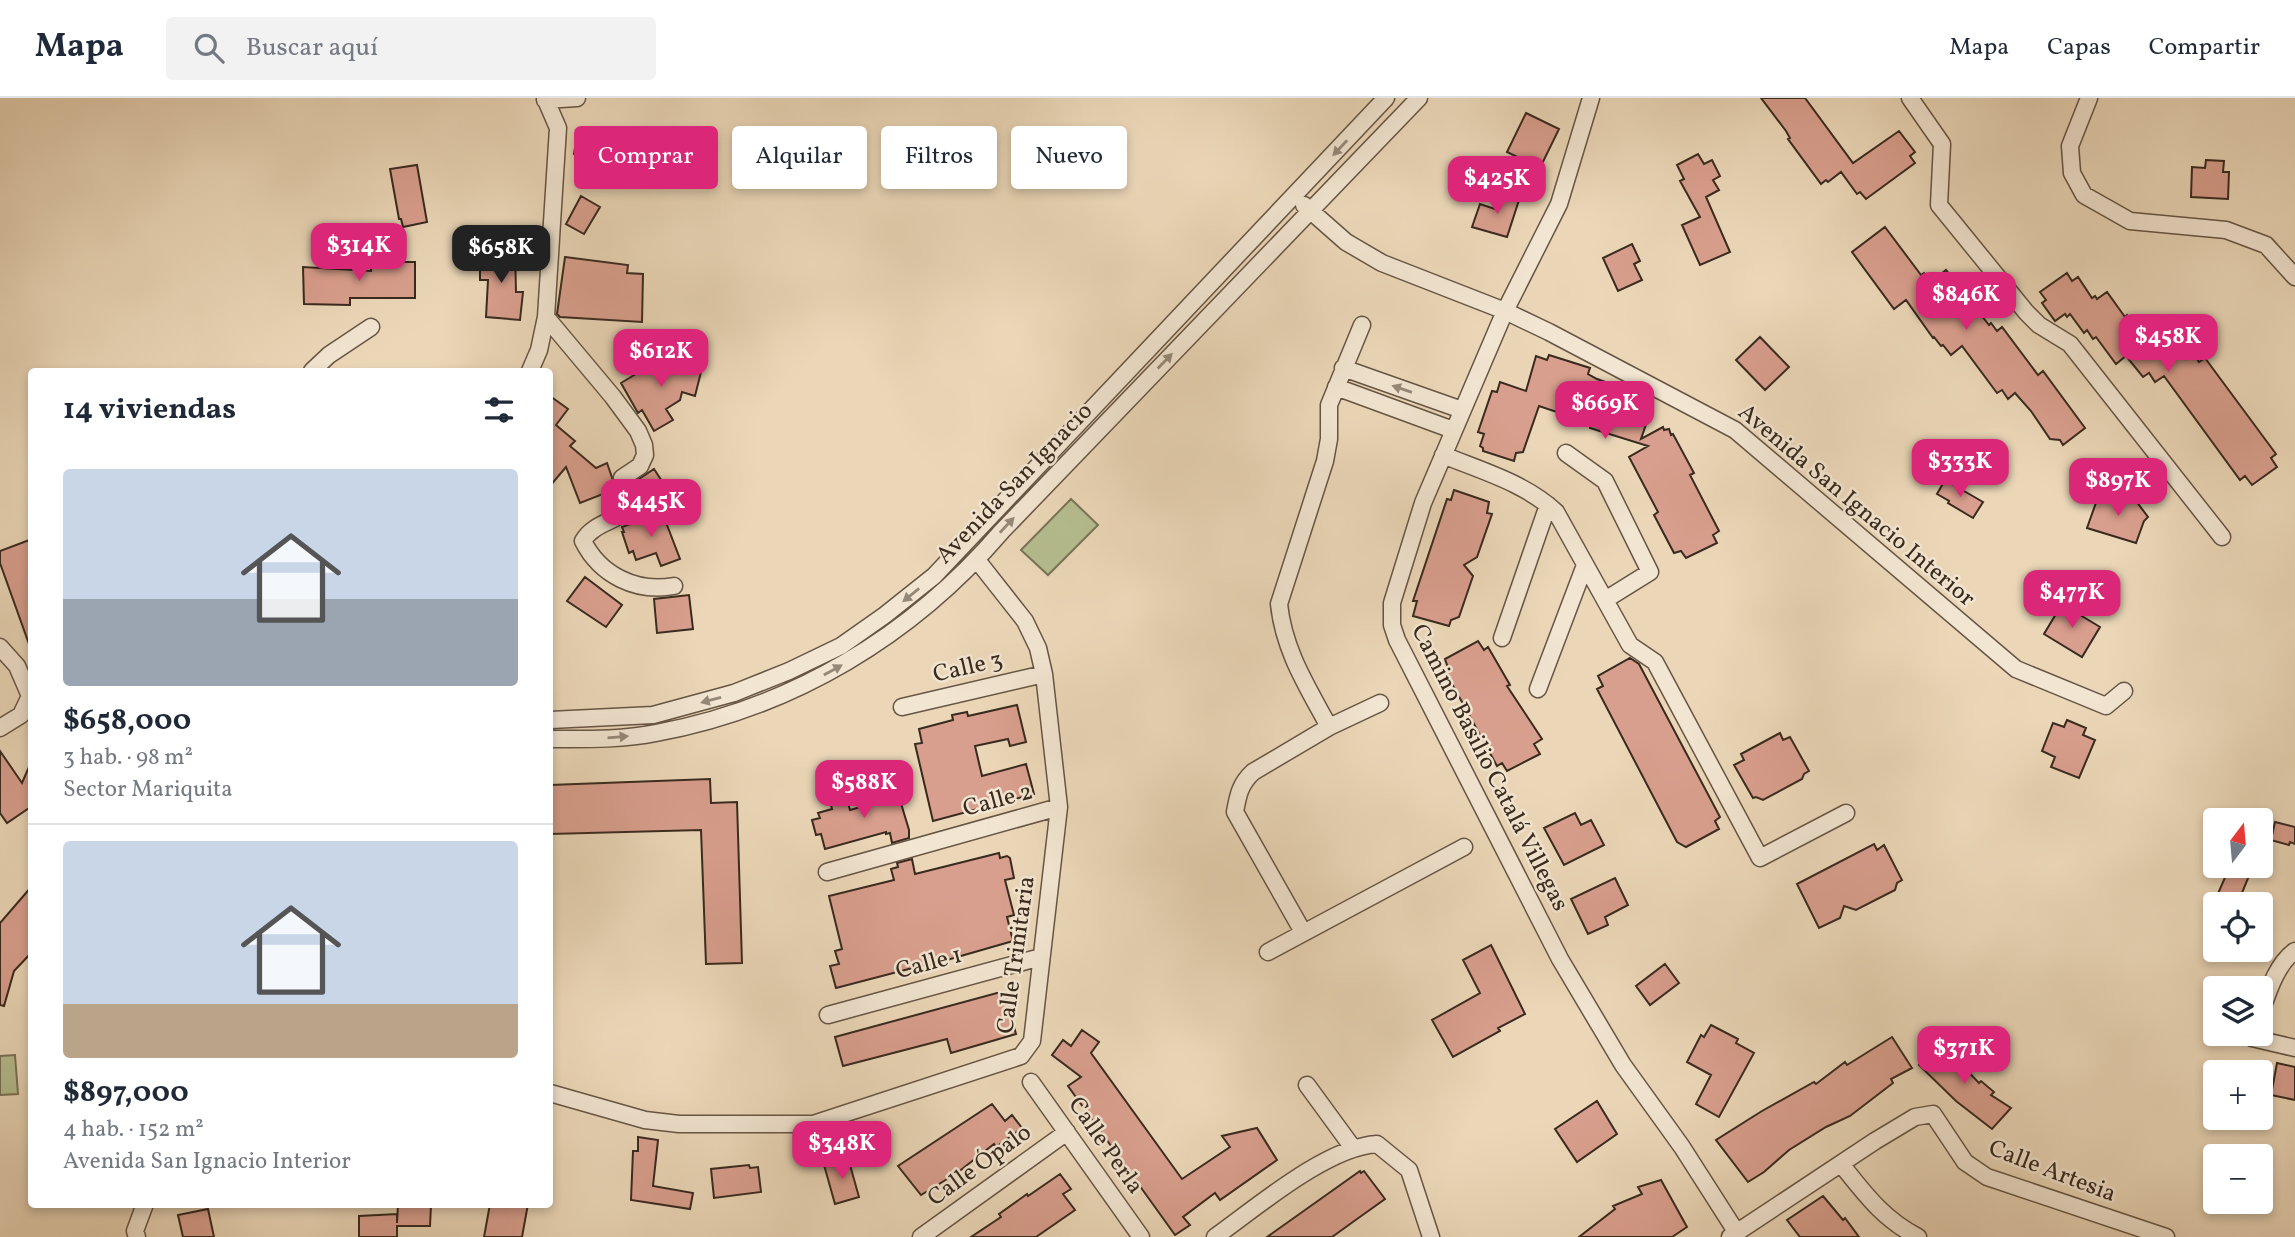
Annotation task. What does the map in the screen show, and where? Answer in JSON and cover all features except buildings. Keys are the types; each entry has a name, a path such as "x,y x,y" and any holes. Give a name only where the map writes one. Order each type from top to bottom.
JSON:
{"street":[{"path":"531,368 539,350 546,317 558,128 545,99 578,98"},
{"name":"Avenida San Ignacio","path":"553,720 653,715 734,693 841,646 885,615 934,576 1386,98"},
{"name":"Avenida San Ignacio","path":"553,739 654,734 737,714 794,691 844,664 890,634 976,560 1419,98"},
{"name":"Camino Basilio Catalá Villegas","path":"1591,98 1559,204 1504,311 1423,503 1392,603 1392,625 1560,959 1623,1065 1682,1147 1734,1235"},
{"path":"1910,98 1942,144 1939,205 2026,312 2039,325 2070,344 2221,537"},
{"path":"2089,98 2070,146 2072,173 2084,195 2130,221 2226,230 2266,245 2295,277"},
{"name":"Avenida San Ignacio Interior","path":"1294,196 1346,242 1382,263 1504,311 1549,332 1735,430 2016,669 2106,706 2124,691"},
{"path":"546,317 626,413 644,445 645,455 639,466 622,478 631,504 619,516 588,532 583,541 596,563 631,583 660,589 674,586"},
{"path":"1329,726 1289,651 1279,604 1325,461 1329,439 1329,405 1362,325"},
{"path":"315,368 329,355 371,327"},
{"path":"1343,368 1461,410"},
{"path":"1336,387 1453,430"},
{"path":"1566,453 1605,481 1650,572 1605,600"},
{"path":"1443,455 1510,482 1539,497 1556,512 1630,645 1655,662 1760,858 1846,813"},
{"path":"1502,638 1548,505"},
{"name":"Calle Trinitaria","path":"553,1094 645,1120 679,1124 813,1124 1021,1056 1032,1041 1059,807 1044,674 1038,648 1025,621 976,560"},
{"path":"1538,689 1586,565"},
{"path":"0,648 17,666 28,691"},
{"name":"Calle 3","path":"902,707 1044,674"},
{"path":"0,728 20,715 28,699"},
{"path":"1303,932 1235,812 1242,782 1253,772 1329,726 1380,703"},
{"name":"Calle 2","path":"827,872 1059,807"},
{"path":"1268,952 1464,846"},
{"path":"2273,981 2289,954 2295,951"},
{"name":"Calle 1","path":"828,1015 1041,957"},
{"path":"2273,1043 2295,1048"},
{"name":"Calle Perla","path":"1031,1082 1141,1237"},
{"path":"1307,1085 1359,1146"},
{"name":"Calle Artesia","path":"1734,1235 1915,1117 1933,1114 1965,1162 1987,1177 2166,1237"},
{"name":"Calle Ópalo","path":"921,1237 1067,1132"},
{"path":"1214,1237 1311,1169 1359,1146 1381,1144 1409,1170 1432,1237"},
{"path":"1841,1164 1874,1206 1898,1227 1918,1237"},
{"path":"137,1237 135,1231 144,1208"}],"green space":[{"path":"1071,499 1098,525 1048,575 1021,550"},
{"path":"15,1055 18,1094 0,1095 0,1056"}]}
